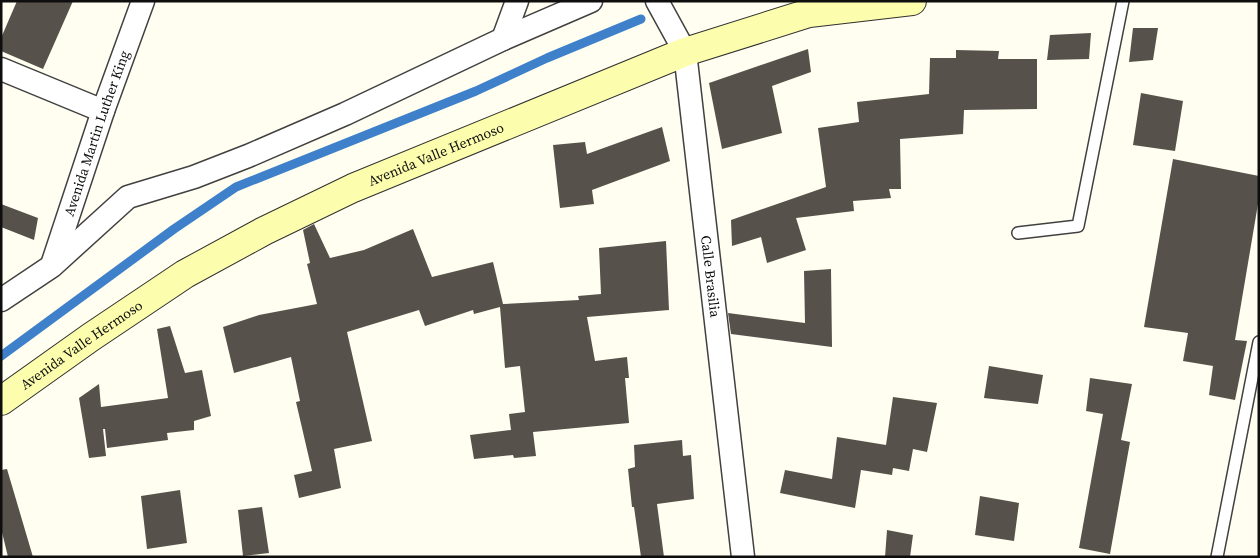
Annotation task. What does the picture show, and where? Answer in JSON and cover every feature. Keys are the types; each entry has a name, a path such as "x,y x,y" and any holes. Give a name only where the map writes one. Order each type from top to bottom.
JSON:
{"street":[{"name":"Avenida Martin Luther King","path":"52,266 103,112 143,1"},
{"path":"503,39 517,1"},
{"path":"1,300 52,266 128,197 194,177 248,156 345,114 503,39 591,1"},
{"name":"Calle Brasilia","path":"657,1 685,52 743,557"},
{"name":"Avenida Valle Hermoso","path":"1,401 91,337 185,274 264,231 353,188 685,52 809,13 912,1"},
{"path":"1,69 103,112"}],"lane":[{"path":"1018,233 1078,226 1123,1"},
{"path":"1217,557 1259,342"}],"building":[{"path":"17,1 73,1 43,69 1,51 1,38"},
{"path":"1133,28 1158,28 1153,60 1129,62"},
{"path":"1091,33 1089,59 1047,60 1050,35"},
{"path":"808,49 811,72 772,86 782,133 722,149 709,83"},
{"path":"956,50 999,51 998,59 1037,59 1037,109 964,110 963,134 900,139 901,189 889,189 891,198 853,201 854,211 796,218 806,250 767,263 761,237 732,246 731,220 826,187 818,128 859,122 857,102 929,94 930,58 956,58"},
{"path":"1141,93 1183,101 1175,151 1133,145"},
{"path":"662,127 670,161 592,190 594,204 560,208 553,145 585,142 587,154"},
{"path":"1173,159 1259,176 1259,198 1235,340 1247,341 1235,400 1209,395 1213,366 1183,361 1188,333 1144,327"},
{"path":"1,204 38,218 34,240 1,227"},
{"path":"314,224 330,258 364,250 413,229 432,277 493,262 503,304 579,300 578,296 601,294 599,248 666,241 669,310 587,317 595,361 627,357 629,378 625,378 629,423 533,432 536,456 514,458 513,455 474,459 470,435 511,430 509,414 525,412 520,366 505,368 500,307 474,314 473,310 425,326 419,310 347,332 372,441 334,449 341,488 299,498 294,475 312,471 296,402 300,401 291,357 234,373 223,327 259,315 317,304 307,264 310,263 303,230"},
{"path":"831,269 832,347 731,334 728,313 805,323 804,271"},
{"path":"170,326 185,373 202,370 211,416 194,421 194,430 167,433 168,440 107,448 105,429 103,429 106,456 89,458 79,398 99,384 101,407 168,398 157,329"},
{"path":"989,366 1043,375 1038,404 984,398"},
{"path":"1090,378 1132,384 1121,440 1130,442 1110,554 1079,548 1103,414 1086,411"},
{"path":"893,397 937,403 927,452 913,449 909,471 893,468 892,475 861,470 855,508 780,493 785,470 832,479 837,437 886,445"},
{"path":"682,440 683,456 691,455 694,499 657,504 664,557 641,557 634,507 632,507 628,469 635,467 634,445"},
{"path":"7,469 33,557 8,557 1,528 1,470"},
{"path":"180,490 187,543 147,549 141,496"},
{"path":"980,496 1019,503 1014,541 975,535"},
{"path":"262,507 269,553 243,556 238,510"},
{"path":"887,530 913,535 910,557 885,557"}],"waterway":[{"path":"1,356 174,229 236,187 476,91 547,58 641,19"}]}
